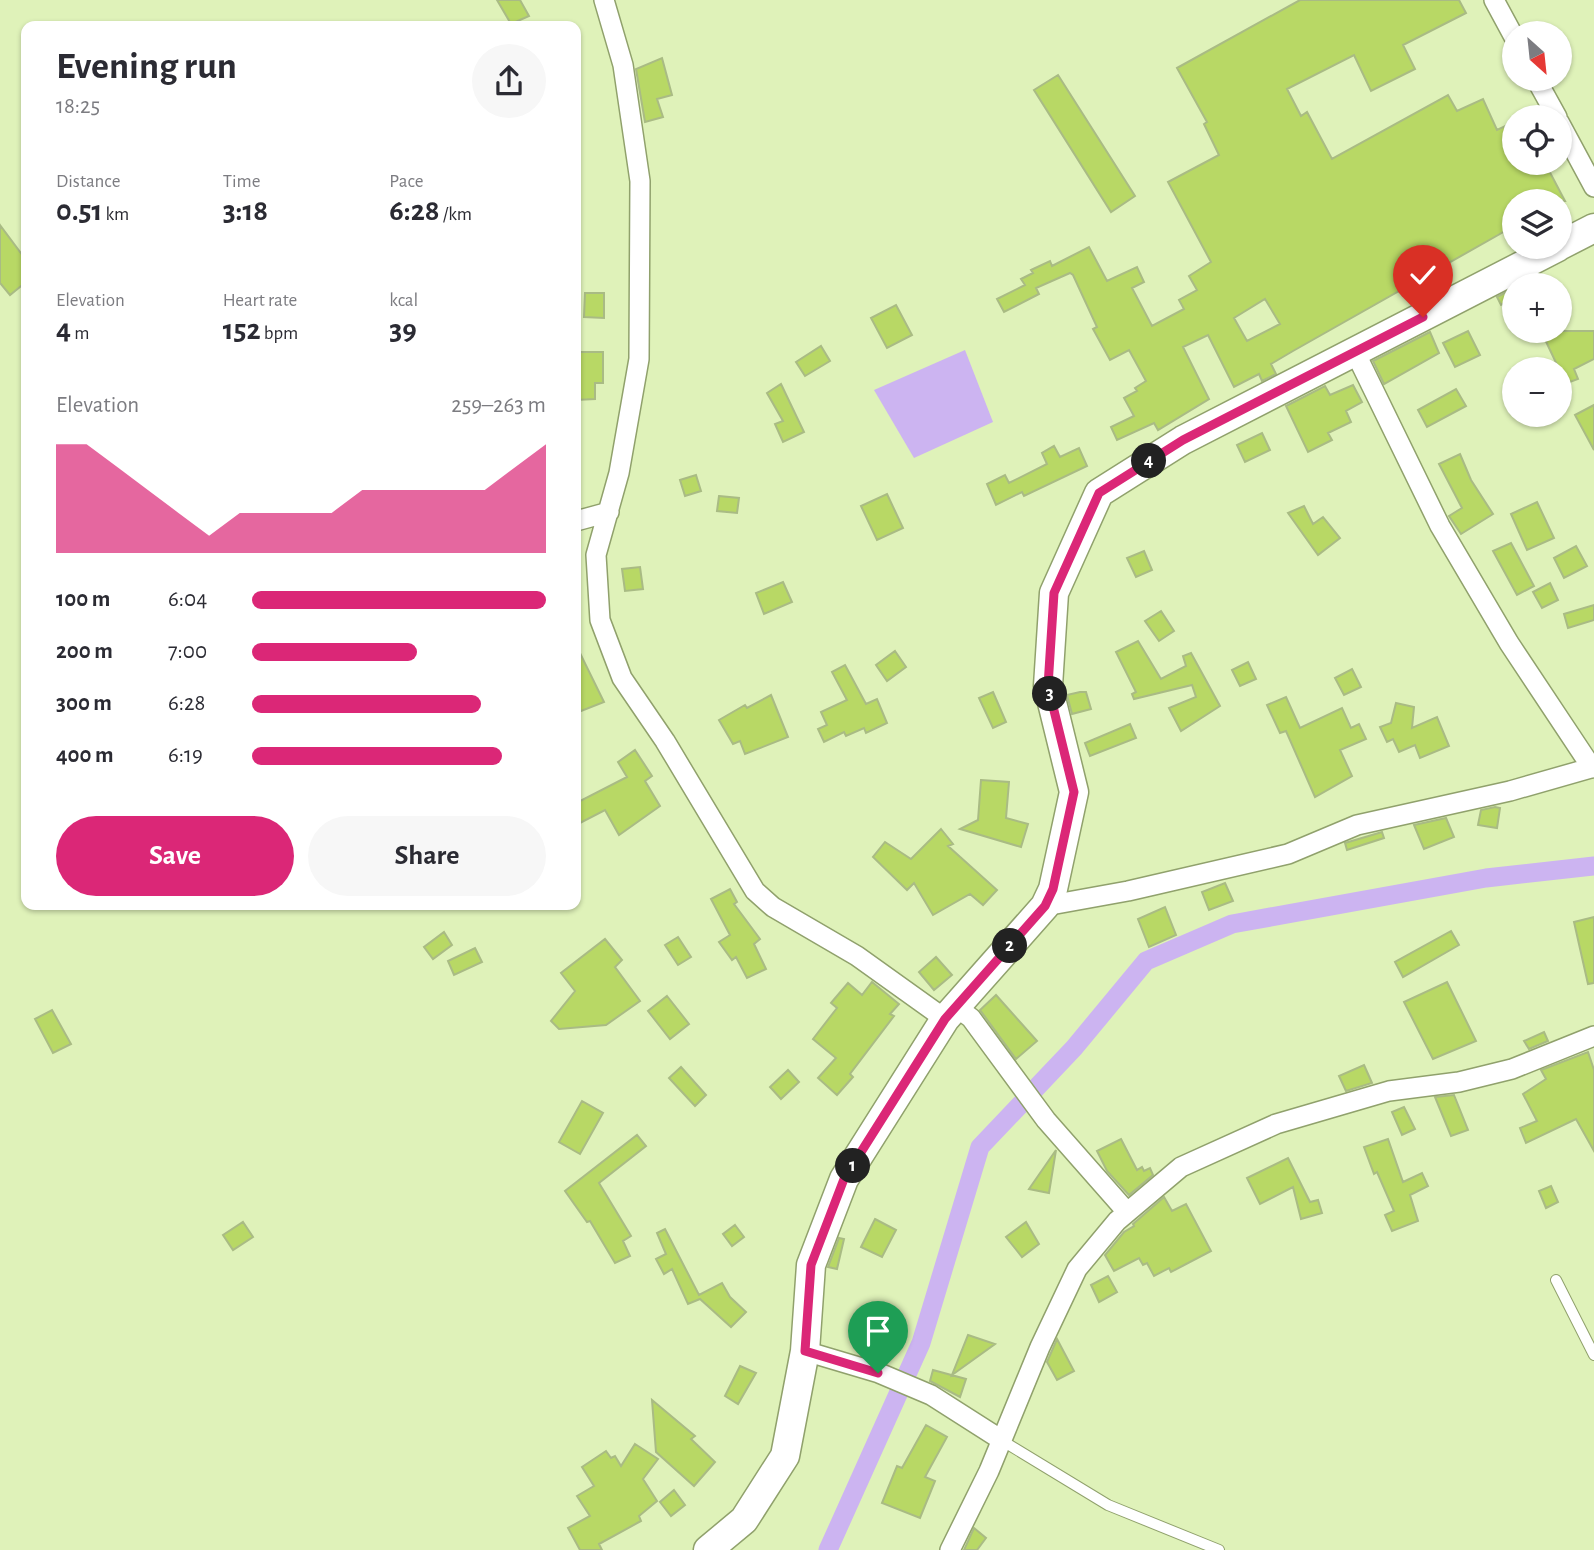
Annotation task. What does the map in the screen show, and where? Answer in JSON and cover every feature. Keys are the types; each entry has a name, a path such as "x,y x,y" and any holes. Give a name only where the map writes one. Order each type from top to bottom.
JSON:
{"main road":[{"path":"1572,239 1594,228"},
{"path":"708,1550 744,1520 785,1456 805,1351 811,1265 844,1179 951,1013 1045,906 1053,889 1074,792 1048,686 1054,593 1099,493 1183,440 1534,259"}],"street":[{"path":"604,0 623,65 640,181 639,359 629,426 596,555 600,620 608,647 622,678 665,741 755,891 773,907 951,1013 971,1018 1046,1120 1127,1212"},
{"path":"1494,0 1505,21"},
{"path":"1572,146 1594,187"},
{"path":"1045,906 1128,891 1288,854 1357,825 1510,791 1593,768 1509,643 1440,526 1355,352"},
{"path":"581,520 609,512"},
{"path":"950,1550 989,1471 1000,1439 1070,1281 1096,1243 1127,1212 1181,1167 1276,1124 1389,1091 1459,1082 1512,1069 1594,1036"},
{"path":"805,1351 878,1373 931,1395 1000,1439"}],"lane":[{"path":"1556,1280 1594,1354"},
{"path":"1000,1439 1108,1505 1219,1550"}],"shaded area":[{"path":"965,350 993,422 914,458 874,390"}],"building":[{"path":"497,0 520,0 529,16 509,21"},
{"path":"1300,0 1459,0 1466,13 1403,45 1415,69 1371,91 1354,55 1287,89 1301,116 1307,112 1332,159 1448,95 1457,111 1483,99 1497,130 1502,128 1502,175 1551,175 1559,189 1502,189 1502,233 1271,364 1276,374 1262,381 1259,374 1234,387 1208,335 1183,347 1209,399 1158,430 1154,423 1117,440 1111,427 1134,416 1124,398 1137,391 1135,388 1146,381 1129,350 1110,360 1093,329 1097,327 1073,275 1070,273 1036,288 1039,294 1004,312 997,299 1025,285 1021,279 1033,273 1031,270 1050,261 1052,266 1089,247 1107,281 1137,267 1144,282 1132,288 1152,326 1184,309 1179,300 1197,290 1189,276 1211,262 1168,182 1219,155 1204,124 1207,122 1177,68","holes":["1265,299 1280,324 1247,341 1234,318"]},
{"path":"662,58 672,95 657,99 663,117 645,122 636,69"},
{"path":"1058,75 1135,196 1111,212 1034,90"},
{"path":"0,225 21,253 21,286 10,295 0,283"},
{"path":"585,293 604,293 604,318 584,317"},
{"path":"896,305 912,335 887,348 871,318"},
{"path":"1468,331 1480,355 1455,367 1443,343"},
{"path":"1572,331 1594,331 1594,359 1574,369 1578,379 1572,381 1572,357 1553,357 1547,343 1572,343"},
{"path":"1430,332 1439,353 1384,384 1373,361"},
{"path":"821,346 830,361 805,376 796,362"},
{"path":"581,352 603,352 603,383 595,383 595,399 581,400"},
{"path":"781,384 804,432 783,442 775,424 783,421 767,393"},
{"path":"1353,385 1362,402 1346,411 1351,422 1328,433 1332,440 1308,452 1286,406 1325,386 1330,395"},
{"path":"1456,389 1466,406 1427,427 1418,410"},
{"path":"1594,405 1594,450 1575,415"},
{"path":"1262,433 1270,450 1245,462 1237,445"},
{"path":"1054,446 1060,457 1079,448 1087,466 1024,496 1022,492 996,505 987,484 1005,475 1009,483 1047,464 1042,453"},
{"path":"1460,454 1471,480 1493,514 1461,534 1449,516 1462,508 1439,464"},
{"path":"696,475 701,491 685,496 680,480"},
{"path":"887,494 903,528 877,540 861,506"},
{"path":"719,496 739,498 737,513 717,511"},
{"path":"1537,502 1554,538 1527,550 1511,514"},
{"path":"1304,506 1313,524 1323,517 1340,538 1318,555 1288,513"},
{"path":"1511,543 1534,586 1517,595 1493,551"},
{"path":"1576,546 1587,566 1564,578 1554,558"},
{"path":"1144,551 1152,570 1136,577 1127,558"},
{"path":"640,567 643,589 625,591 622,569"},
{"path":"783,582 792,602 764,614 756,593"},
{"path":"1550,583 1558,600 1542,608 1533,592"},
{"path":"1594,605 1594,620 1568,628 1564,614"},
{"path":"1161,611 1174,631 1159,641 1145,621"},
{"path":"1138,641 1161,679 1186,666 1183,656 1191,653 1220,706 1181,731 1169,708 1196,697 1192,685 1134,699 1132,694 1136,692 1116,652"},
{"path":"895,651 906,667 887,681 876,665"},
{"path":"581,655 604,702 581,711"},
{"path":"1248,662 1256,679 1240,686 1232,670"},
{"path":"845,665 866,704 877,699 887,723 866,733 864,728 846,736 844,732 824,742 818,729 827,725 821,712 847,700 832,672"},
{"path":"1352,669 1361,687 1344,695 1335,678"},
{"path":"993,692 1006,722 993,728 979,698"},
{"path":"1086,692 1091,709 1072,714 1067,695"},
{"path":"771,695 788,737 745,754 740,741 733,744 719,720 745,705 747,708"},
{"path":"1286,697 1300,728 1342,708 1351,728 1359,724 1366,739 1340,750 1352,776 1315,797 1286,731 1280,733 1267,705"},
{"path":"1396,703 1414,707 1412,728 1437,717 1449,746 1420,758 1415,745 1399,752 1393,739 1387,742 1380,727 1391,723"},
{"path":"1130,724 1136,738 1090,756 1085,743"},
{"path":"635,750 652,776 645,781 660,806 619,835 605,810 581,822 581,800 627,777 618,762"},
{"path":"981,780 1009,782 1006,818 1028,824 1021,847 960,829 978,820"},
{"path":"1500,808 1497,828 1478,825 1481,810"},
{"path":"1446,818 1454,837 1424,849 1414,825"},
{"path":"941,829 953,844 948,846 997,890 983,905 970,894 933,915 914,883 907,890 873,857 885,842 911,859"},
{"path":"1382,832 1384,838 1347,850 1345,843"},
{"path":"1225,883 1233,901 1209,910 1202,892"},
{"path":"730,889 737,902 734,904 760,939 754,944 766,969 747,978 736,957 732,960 719,942 730,935 711,899"},
{"path":"1165,907 1176,935 1149,947 1138,919"},
{"path":"1594,917 1594,983 1588,984 1574,922"},
{"path":"1451,931 1459,945 1403,977 1395,962"},
{"path":"444,932 452,945 433,959 424,947"},
{"path":"678,937 691,957 678,965 665,945"},
{"path":"605,939 622,960 615,967 640,1001 606,1025 559,1029 551,1021 575,991 561,973"},
{"path":"475,948 482,962 454,975 448,961"},
{"path":"936,957 952,975 934,990 919,972"},
{"path":"872,982 899,1004 890,1014 894,1016 850,1074 853,1077 837,1095 818,1078 836,1058 813,1039 837,1008 831,1003 848,983 862,995"},
{"path":"1447,982 1476,1041 1433,1059 1404,1002"},
{"path":"996,995 1037,1041 1016,1059 980,1010"},
{"path":"667,996 689,1024 670,1039 648,1011"},
{"path":"52,1010 71,1044 53,1053 35,1019"},
{"path":"1544,1032 1548,1041 1529,1049 1524,1041"},
{"path":"1588,1052 1594,1070 1594,1151 1576,1119 1526,1143 1520,1128 1537,1121 1523,1094 1546,1079 1541,1070"},
{"path":"1364,1065 1372,1083 1346,1091 1339,1076"},
{"path":"681,1067 706,1095 695,1106 669,1078"},
{"path":"788,1070 799,1082 781,1099 770,1087"},
{"path":"1454,1095 1468,1130 1451,1136 1435,1097"},
{"path":"582,1101 603,1113 580,1154 559,1142"},
{"path":"1404,1107 1415,1129 1402,1135 1392,1112"},
{"path":"637,1135 646,1146 599,1183 631,1236 623,1241 630,1256 615,1263 590,1221 587,1222 565,1191"},
{"path":"1121,1139 1137,1170 1142,1167 1144,1171 1150,1168 1153,1175 1129,1195 1107,1171 1097,1151"},
{"path":"1388,1139 1403,1182 1422,1173 1428,1186 1410,1195 1418,1221 1392,1231 1385,1215 1394,1211 1377,1172 1374,1174 1364,1147"},
{"path":"1056,1150 1049,1193 1029,1189"},
{"path":"1288,1158 1310,1202 1318,1200 1322,1213 1301,1219 1293,1187 1260,1204 1247,1178"},
{"path":"1551,1186 1558,1202 1546,1208 1539,1191"},
{"path":"1164,1197 1172,1211 1186,1204 1211,1251 1171,1272 1169,1268 1154,1276 1147,1263 1143,1265 1139,1258 1114,1271 1105,1255 1124,1232"},
{"path":"875,1219 896,1230 882,1257 861,1247"},
{"path":"243,1222 253,1237 233,1250 223,1235"},
{"path":"1026,1222 1039,1244 1022,1257 1006,1237"},
{"path":"735,1225 744,1237 732,1246 723,1234"},
{"path":"665,1229 699,1295 722,1283 730,1297 746,1312 731,1327 700,1299 688,1304 672,1269 664,1274 656,1259 666,1254 657,1233"},
{"path":"839,1238 844,1239 837,1269 828,1267"},
{"path":"1108,1276 1117,1292 1099,1302 1091,1285"},
{"path":"968,1335 995,1344 952,1375"},
{"path":"1057,1339 1074,1371 1057,1380 1047,1362"},
{"path":"740,1366 756,1373 738,1404 725,1396"},
{"path":"933,1370 966,1379 960,1397 930,1381"},
{"path":"652,1400 695,1436 691,1439 715,1462 694,1486 656,1452"},
{"path":"926,1425 947,1437 925,1477 935,1481 920,1518 882,1503 897,1466 902,1468"},
{"path":"635,1444 658,1459 643,1479 657,1501 639,1516 641,1521 599,1544 602,1550 580,1550 568,1528 590,1516 577,1496 594,1486 582,1467 606,1451 611,1458 615,1456 621,1466"},
{"path":"674,1490 685,1505 671,1516 660,1502"},
{"path":"974,1528 986,1538 977,1550 964,1550"}],"waterway":[{"path":"828,1550 921,1343 980,1147 1074,1048 1146,961 1232,924 1486,878 1594,866"}],"route":[{"path":"878,1373 805,1351 811,1265 844,1179 945,1019 1045,906 1053,889 1074,792 1048,686 1054,593 1099,493 1183,440 1423,317"}]}
